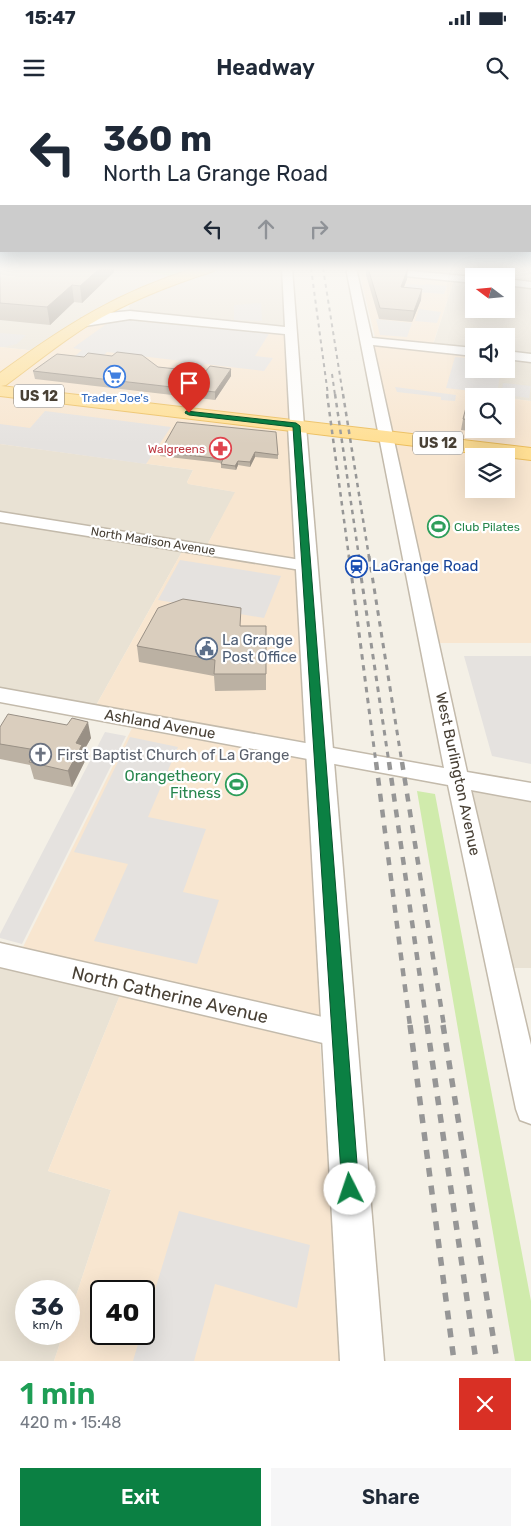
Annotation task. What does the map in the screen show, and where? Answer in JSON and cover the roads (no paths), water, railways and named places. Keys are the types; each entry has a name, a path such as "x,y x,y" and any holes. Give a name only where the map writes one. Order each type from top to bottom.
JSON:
{"main road":[{"path":"0,381 76,327"},
{"name":"US 12","path":"0,391 531,454"}],"street":[{"path":"251,327 292,331"},
{"path":"292,327 296,426 362,1361"},
{"name":"West Burlington Avenue","path":"365,327 458,778 531,1109"},
{"path":"367,341 465,351"},
{"path":"515,356 531,358"},
{"name":"North Madison Avenue","path":"0,517 307,566"},
{"name":"Ashland Avenue","path":"0,695 531,792"},
{"name":"North Catherine Avenue","path":"0,955 340,1034"}],"railway":[{"path":"319,327 328,395"},
{"path":"332,327 343,395"},
{"path":"332,374 335,395"},
{"path":"327,394 349,557"},
{"path":"335,394 359,557"},
{"path":"343,394 369,557"},
{"path":"349,556 376,763"},
{"path":"358,556 389,763"},
{"path":"369,556 402,763"},
{"path":"376,762 410,1026"},
{"path":"389,762 427,1026"},
{"path":"402,762 444,1026"},
{"path":"410,1025 454,1361"},
{"path":"427,1025 476,1361"},
{"path":"443,1025 497,1361"}],"place":[{"name":"Trader Joe's","path":"115,377"},
{"name":"Walgreens","path":"221,449"},
{"name":"Club Pilates","path":"438,527"},
{"name":"LaGrange Road","path":"356,566"},
{"name":"La Grange Post Office","path":"206,649"},
{"name":"First Baptist Church of La Grange","path":"41,755"},
{"name":"Orangetheory Fitness","path":"237,785"}]}
